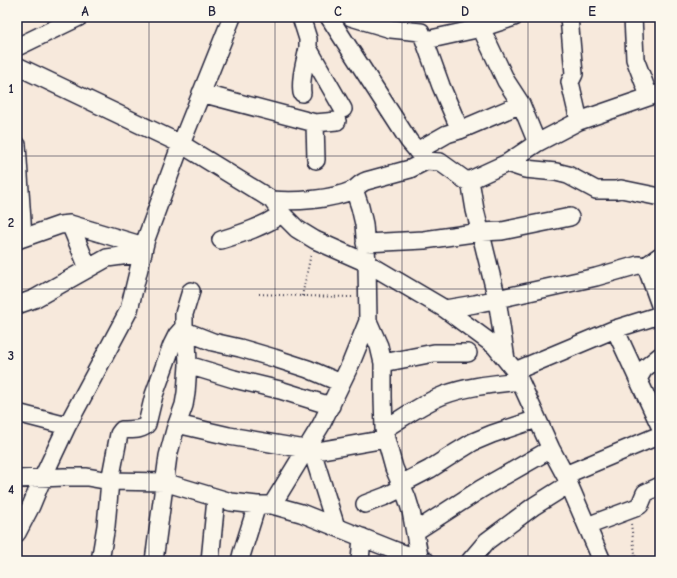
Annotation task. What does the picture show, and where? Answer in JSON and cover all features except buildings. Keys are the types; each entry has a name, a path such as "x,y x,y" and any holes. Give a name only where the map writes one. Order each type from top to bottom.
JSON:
{"street":[{"path":"17,47 78,17"},
{"path":"17,533 32,506 43,477 67,426 128,310 144,250 181,144 232,17"},
{"path":"301,17 308,39 305,68 300,81 302,93"},
{"path":"329,17 409,141 422,156 440,162 465,180 470,180 507,164 537,143 579,121 654,94 635,59 633,17"},
{"path":"351,17 391,28 421,32 441,86 460,130"},
{"path":"424,39 431,39 481,28 514,17"},
{"path":"568,17 574,74 570,82 579,121"},
{"path":"481,28 506,81 521,104 537,143"},
{"path":"201,94 315,124 340,115 308,48"},
{"path":"17,66 181,144 272,200 282,214 297,229 315,240 367,263 445,309 495,346 514,371"},
{"path":"272,200 283,201 328,198 354,189 366,181 410,169 447,134 521,104"},
{"path":"315,124 316,160"},
{"path":"17,145 20,239 60,225 70,224 144,250"},
{"path":"507,164 525,169 568,174 596,190 621,189 660,197"},
{"path":"470,180 514,371 536,419 567,479 602,561"},
{"path":"240,561 242,553 265,505 309,450 351,363 368,321 367,263 364,221 354,189"},
{"path":"222,240 251,231 282,214"},
{"path":"365,243 424,240 481,232 502,231 570,217"},
{"path":"70,224 88,268"},
{"path":"17,305 34,299 88,268 111,257 144,250"},
{"path":"445,309 476,304 596,277 653,261 660,305"},
{"path":"154,561 170,448 186,393 188,365 184,314 191,291"},
{"path":"177,424 229,436 309,450 323,451 385,434 433,400 444,395 472,387 514,371 615,329 660,315"},
{"path":"368,321 379,346 383,363 385,434 392,463 407,498 422,560"},
{"path":"185,329 213,342 274,358 308,369 341,383"},
{"path":"100,561 106,526 110,481 120,434 122,430 142,428 147,424 154,395 172,345 177,335 185,329"},
{"path":"615,329 660,426"},
{"path":"383,363 434,352 468,352"},
{"path":"638,379 644,369 660,356"},
{"path":"188,365 234,379 280,390 331,406"},
{"path":"17,412 67,426"},
{"path":"365,504 398,490 400,484 430,469 473,442 536,419"},
{"path":"470,561 486,541 534,506 567,479 660,435"},
{"path":"416,531 481,489 551,449"},
{"path":"309,450 336,527"},
{"path":"17,479 43,477 87,477 110,481 164,482 231,502 265,505 301,513 422,560"},
{"path":"586,526 638,507 646,493 660,486"},
{"path":"210,561 216,498"},
{"path":"360,561 362,537"}],"path":[{"path":"302,296 315,240"},
{"path":"259,294 368,297"},
{"path":"629,511 636,561"}]}
